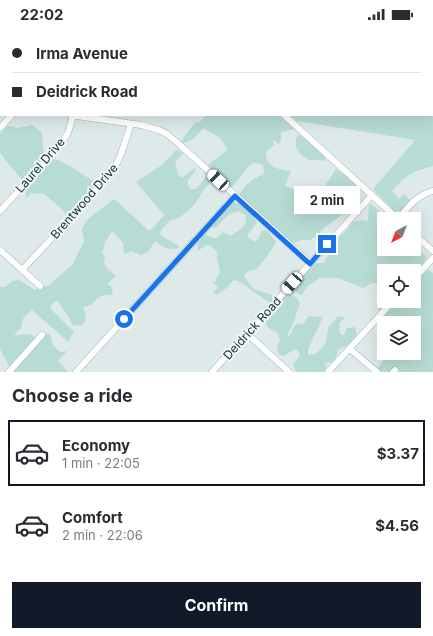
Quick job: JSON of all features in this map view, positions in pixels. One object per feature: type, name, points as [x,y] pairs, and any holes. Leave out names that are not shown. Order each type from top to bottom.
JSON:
[{"type":"street","points":[[0,128],[11,116]]},
{"type":"street","name":"Laurel Drive","points":[[0,211],[56,150],[68,133],[72,116]]},
{"type":"street","points":[[79,116],[153,128],[167,134],[310,264]]},
{"type":"street","points":[[285,116],[390,212]]},
{"type":"street","name":"Brentwood Drive","points":[[22,270],[112,173],[118,161],[131,124]]},
{"type":"street","points":[[405,212],[418,198],[433,191]]},
{"type":"street","name":"Deidrick Road","points":[[212,372],[372,195]]},
{"type":"street","points":[[76,372],[235,196]]},
{"type":"street","points":[[421,240],[433,251]]},
{"type":"street","points":[[0,250],[40,286]]},
{"type":"street","points":[[421,271],[433,258]]},
{"type":"street","points":[[328,372],[387,308]]},
{"type":"street","points":[[9,372],[42,335]]},
{"type":"street","points":[[245,335],[253,339],[289,372]]},
{"type":"street","points":[[350,349],[377,372]]},
{"type":"green space","points":[[205,116],[281,116],[295,129],[281,132],[281,140],[279,144],[273,140],[274,145],[266,152],[266,157],[274,167],[291,171],[285,186],[294,189],[300,202],[306,195],[319,193],[336,169],[347,176],[357,186],[358,193],[352,207],[310,240],[303,240],[288,244],[238,199],[246,185],[264,173],[263,166],[258,163],[253,163],[229,191],[205,168],[228,150],[220,138],[204,128],[188,142],[181,143],[194,124],[196,122],[200,122]]},
{"type":"green space","points":[[291,116],[433,116],[433,166],[410,174],[392,191],[399,199],[404,194],[411,201],[401,211],[395,212],[373,189],[415,140],[297,121]]},
{"type":"green space","points":[[32,125],[42,134],[44,157],[51,158],[65,164],[97,184],[67,217],[62,209],[44,194],[31,193],[27,198],[23,181],[0,152],[0,134],[7,126],[18,128]]},
{"type":"green space","points":[[298,135],[314,145],[325,158],[325,161],[309,160],[302,155],[296,147],[296,139]]},
{"type":"green space","points":[[176,150],[183,154],[175,162],[178,175],[182,178],[196,167],[194,173],[187,181],[190,189],[196,189],[208,175],[211,181],[190,209],[179,218],[171,220],[160,233],[161,236],[178,245],[179,248],[166,248],[155,241],[148,252],[141,255],[131,251],[125,254],[123,249],[124,244],[112,231],[105,242],[102,254],[105,256],[104,263],[106,267],[116,276],[107,284],[111,286],[113,295],[100,297],[91,305],[83,307],[86,316],[85,322],[82,325],[73,326],[58,301],[54,302],[50,308],[74,332],[68,342],[32,310],[24,317],[21,328],[14,335],[30,334],[34,337],[50,334],[56,348],[61,352],[67,351],[58,361],[68,372],[12,372],[0,349],[0,287],[5,287],[12,281],[19,280],[35,290],[48,286],[73,264],[84,241],[82,229],[88,219],[114,199],[149,231],[164,215],[136,182],[162,165]]},
{"type":"green space","points":[[232,203],[239,203],[257,222],[247,236],[255,242],[259,238],[261,232],[265,230],[268,231],[276,242],[263,262],[257,268],[247,272],[244,275],[254,289],[275,297],[270,303],[240,282],[234,280],[217,295],[213,293],[218,287],[213,283],[216,281],[220,272],[217,261],[218,253],[210,245],[206,245],[198,251],[198,244],[204,234],[217,238],[223,232],[231,236],[244,226],[246,216],[240,212],[237,212],[226,217],[216,228],[211,227]]},
{"type":"green space","points":[[370,204],[380,212],[377,212],[377,256],[421,256],[421,251],[427,257],[421,269],[421,264],[377,264],[377,283],[372,283],[363,288],[338,278],[320,278],[308,286],[301,295],[297,293],[294,287],[299,279],[316,263],[324,263],[337,239],[353,222],[362,220],[368,221]]},
{"type":"green space","points":[[421,269],[427,271],[429,270],[433,273],[433,372],[375,372],[383,360],[421,360],[421,316],[383,316],[377,308],[421,308]]},
{"type":"green space","points":[[284,294],[296,297],[300,304],[288,337],[292,333],[295,326],[298,324],[303,324],[309,316],[323,317],[309,347],[308,355],[316,354],[323,346],[326,342],[328,328],[337,317],[345,317],[339,324],[340,334],[344,335],[347,328],[355,327],[357,336],[349,344],[339,349],[333,361],[325,363],[326,368],[324,372],[296,372],[293,364],[299,357],[299,352],[296,349],[283,356],[278,354],[277,346],[280,340],[278,333],[266,325],[264,320]]},
{"type":"route","points":[[124,319],[235,196],[310,264],[327,244]]}]
